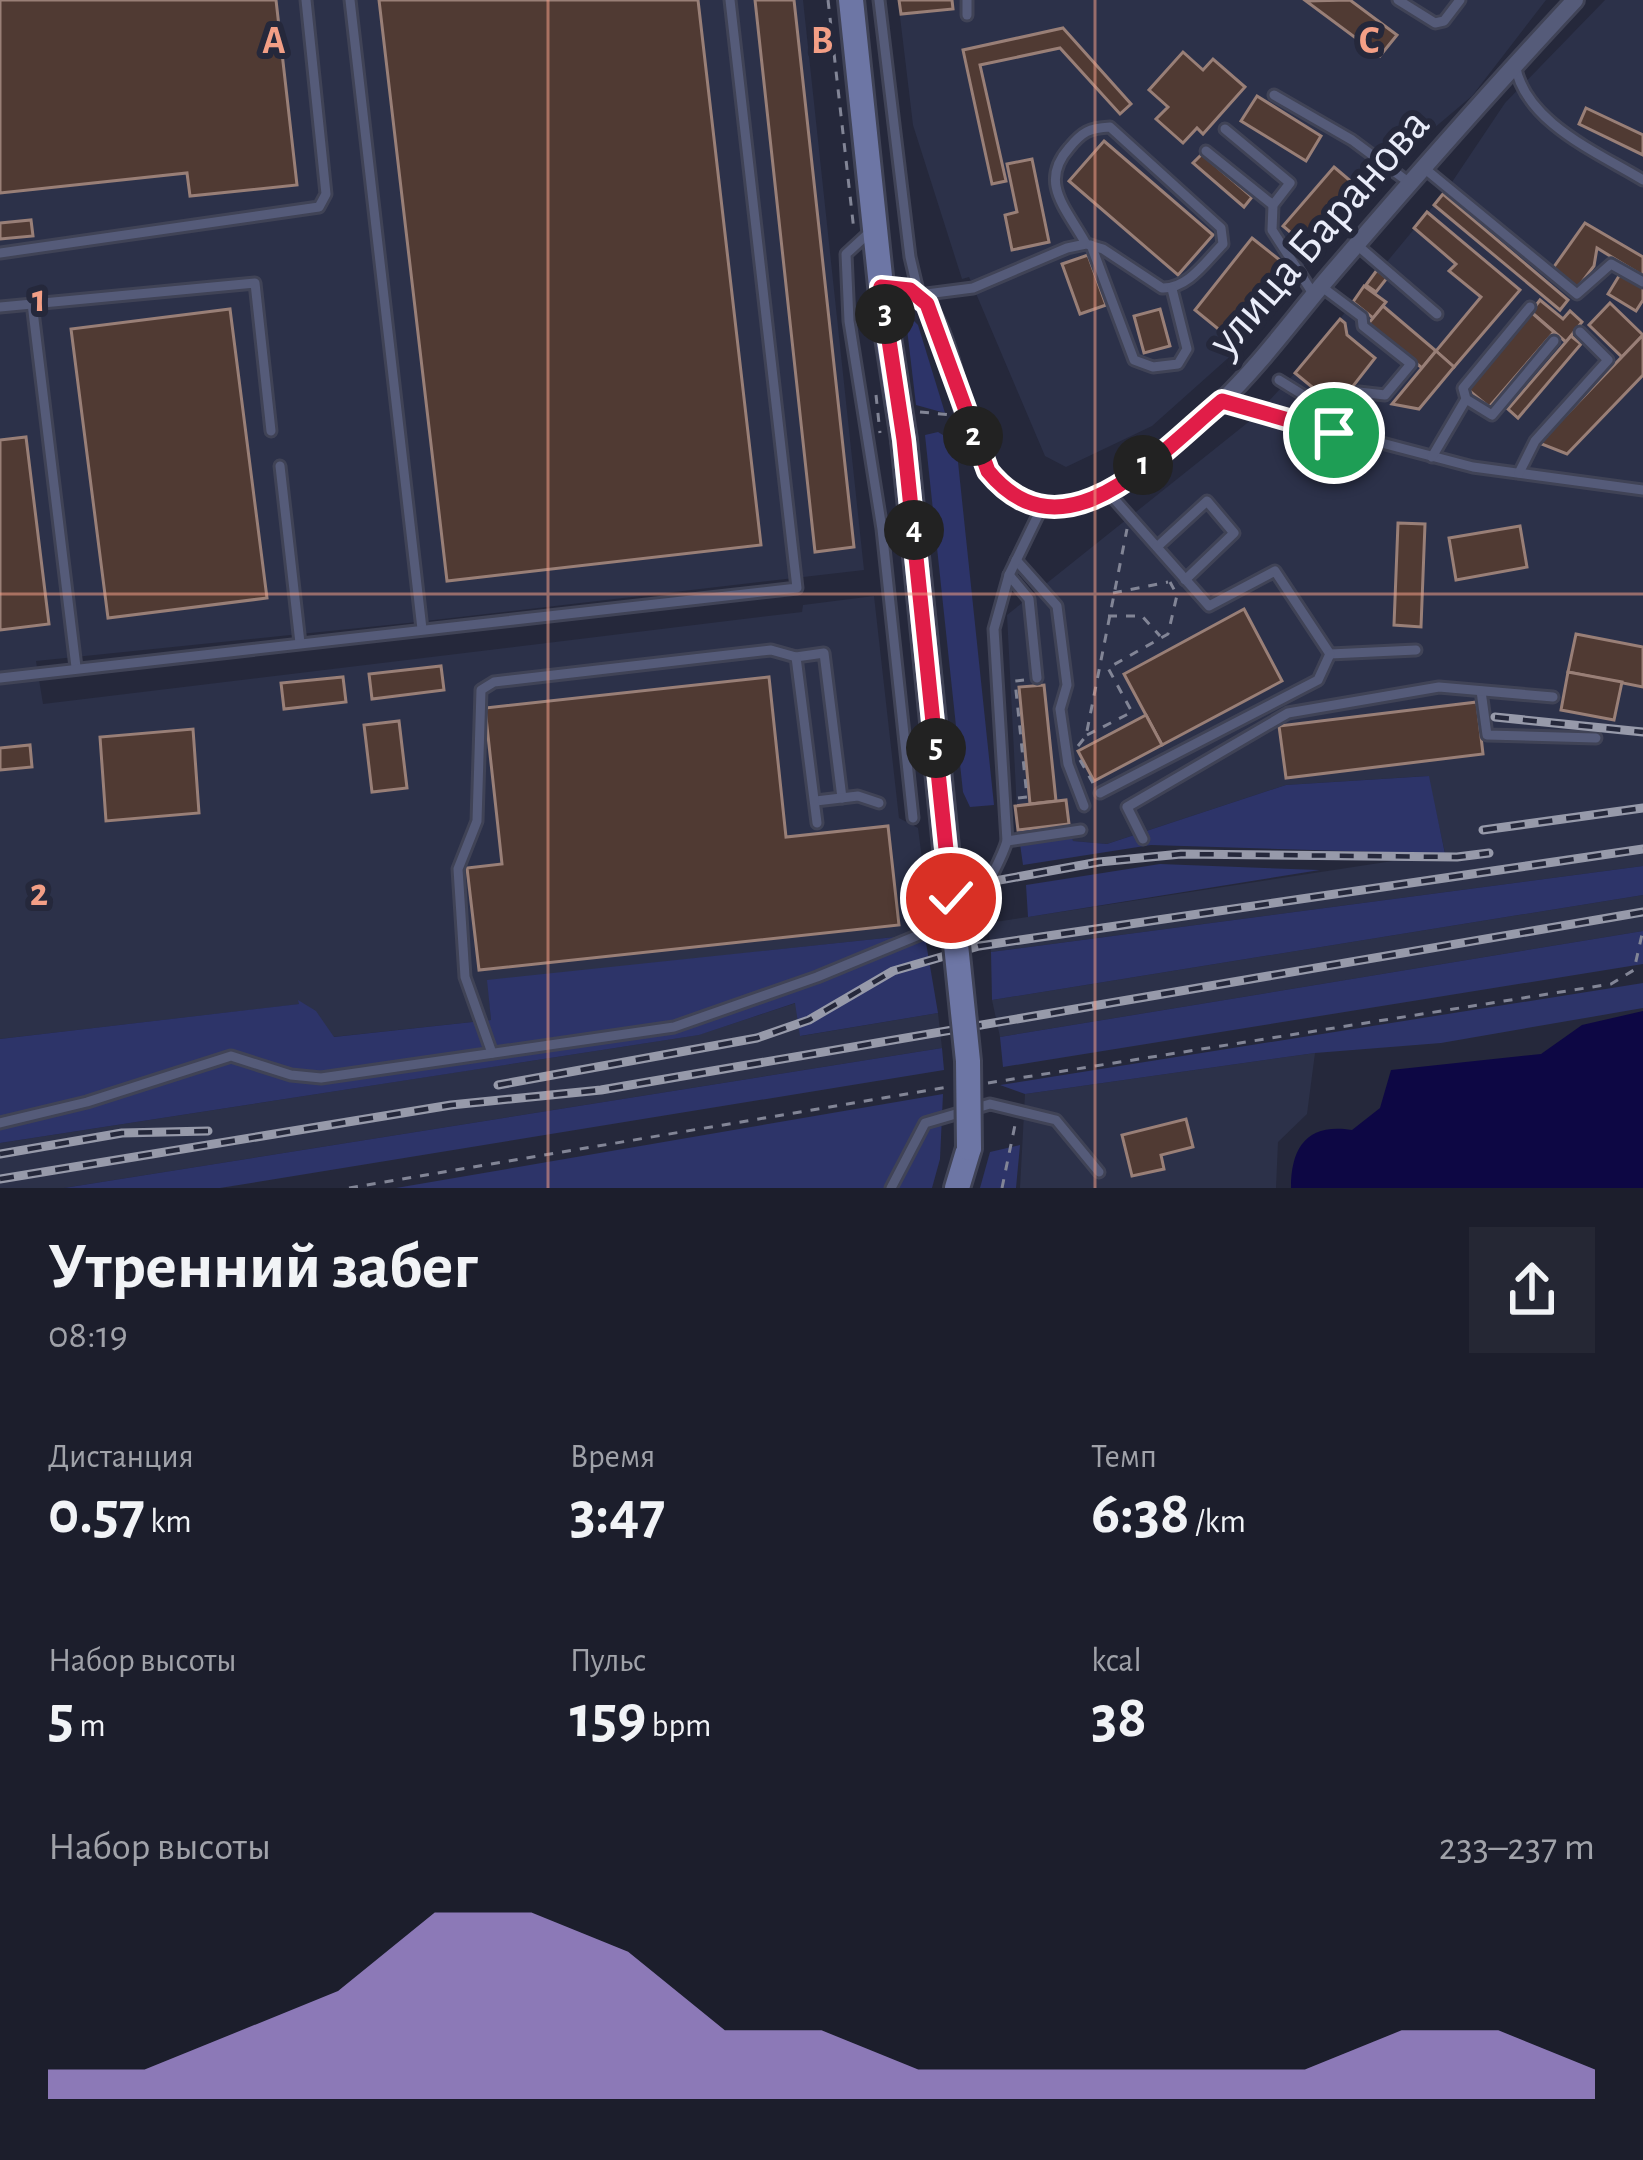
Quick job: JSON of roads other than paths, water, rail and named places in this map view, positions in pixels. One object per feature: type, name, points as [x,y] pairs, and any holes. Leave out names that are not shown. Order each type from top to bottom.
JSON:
[{"type":"main road","points":[[850,0],[968,1061],[957,1188]]},
{"type":"main road","points":[[940,1188],[961,1149]]},
{"type":"street","name":"улица Баранова","points":[[1042,507],[1077,506],[1108,492],[1222,401],[1575,0]]},
{"type":"street","points":[[882,296],[898,286],[920,295],[934,315],[988,471],[1002,488],[1042,507]]},
{"type":"lane","points":[[0,253],[319,207],[326,194],[306,0]]},
{"type":"lane","points":[[350,0],[422,629]]},
{"type":"lane","points":[[0,677],[796,588],[730,0]]},
{"type":"lane","points":[[879,0],[910,256],[920,295],[973,288],[1067,248],[1088,245],[1162,288],[1182,284],[1223,244],[1224,232],[1110,127],[1083,131],[1057,162],[1054,184],[1088,245],[1134,360],[1142,365],[1178,364],[1184,357],[1187,349],[1172,289]]},
{"type":"lane","points":[[967,0],[967,15]]},
{"type":"lane","points":[[1398,0],[1436,23],[1444,21],[1460,0]]},
{"type":"lane","points":[[1515,64],[1519,89],[1564,132],[1643,180]]},
{"type":"lane","points":[[1274,95],[1352,140],[1411,184]]},
{"type":"lane","points":[[1225,129],[1290,183],[1273,205],[1272,230],[1317,291],[1361,316],[1363,326],[1411,364],[1384,395],[1359,392]]},
{"type":"lane","points":[[1206,151],[1273,205]]},
{"type":"lane","points":[[1424,168],[1577,294],[1611,264],[1643,282]]},
{"type":"lane","points":[[875,228],[846,254],[849,321],[882,529],[913,818]]},
{"type":"lane","points":[[1357,245],[1437,314]]},
{"type":"lane","points":[[0,307],[255,283],[271,431]]},
{"type":"lane","points":[[32,303],[76,668]]},
{"type":"lane","points":[[1530,307],[1462,388],[1466,399],[1492,415],[1554,341]]},
{"type":"lane","points":[[1519,473],[1535,441],[1608,360],[1580,332]]},
{"type":"lane","points":[[1279,380],[1330,411],[1372,420],[1364,440]]},
{"type":"lane","points":[[1432,457],[1466,399]]},
{"type":"lane","points":[[1222,401],[1432,457],[1643,490]]},
{"type":"lane","points":[[280,466],[300,643]]},
{"type":"lane","points":[[1108,492],[1209,606],[1275,571],[1330,654]]},
{"type":"lane","points":[[1157,547],[1207,501],[1234,533],[1185,580]]},
{"type":"lane","points":[[980,903],[1007,841],[994,629],[1009,575],[1042,507]]},
{"type":"lane","points":[[1016,560],[1057,606],[1066,685],[1060,709],[1068,764],[1084,806]]},
{"type":"lane","points":[[1009,575],[1029,599],[1037,678]]},
{"type":"lane","points":[[492,1053],[465,977],[458,869],[477,821],[481,690],[494,682],[771,650],[796,657],[824,653],[842,798]]},
{"type":"lane","points":[[1330,654],[1416,650]]},
{"type":"lane","points":[[1100,793],[1318,680],[1330,654]]},
{"type":"lane","points":[[796,657],[817,823]]},
{"type":"lane","points":[[1143,839],[1127,807],[1288,713],[1438,687],[1553,697]]},
{"type":"lane","points":[[1481,691],[1487,735],[1596,737]]},
{"type":"lane","points":[[816,801],[858,796],[879,803]]},
{"type":"lane","points":[[1007,841],[1082,830]]},
{"type":"lane","points":[[0,1123],[87,1102],[218,1058],[245,1057],[304,1078],[674,1027],[926,932]]},
{"type":"lane","points":[[891,1188],[920,1131],[934,1117],[990,1104],[1056,1120],[1099,1172]]},
{"type":"tunnel","points":[[926,932],[981,903]]},
{"type":"railway","points":[[1495,717],[1643,732]]},
{"type":"railway","points":[[1483,830],[1643,808]]},
{"type":"railway","points":[[498,1085],[757,1038],[809,1020],[893,971],[979,946],[1643,849]]},
{"type":"railway","points":[[923,894],[1099,862],[1181,854],[1457,857],[1489,853]]},
{"type":"railway","points":[[0,1179],[451,1105],[601,1090],[1643,912]]},
{"type":"railway","points":[[0,1154],[122,1133],[208,1131]]}]
